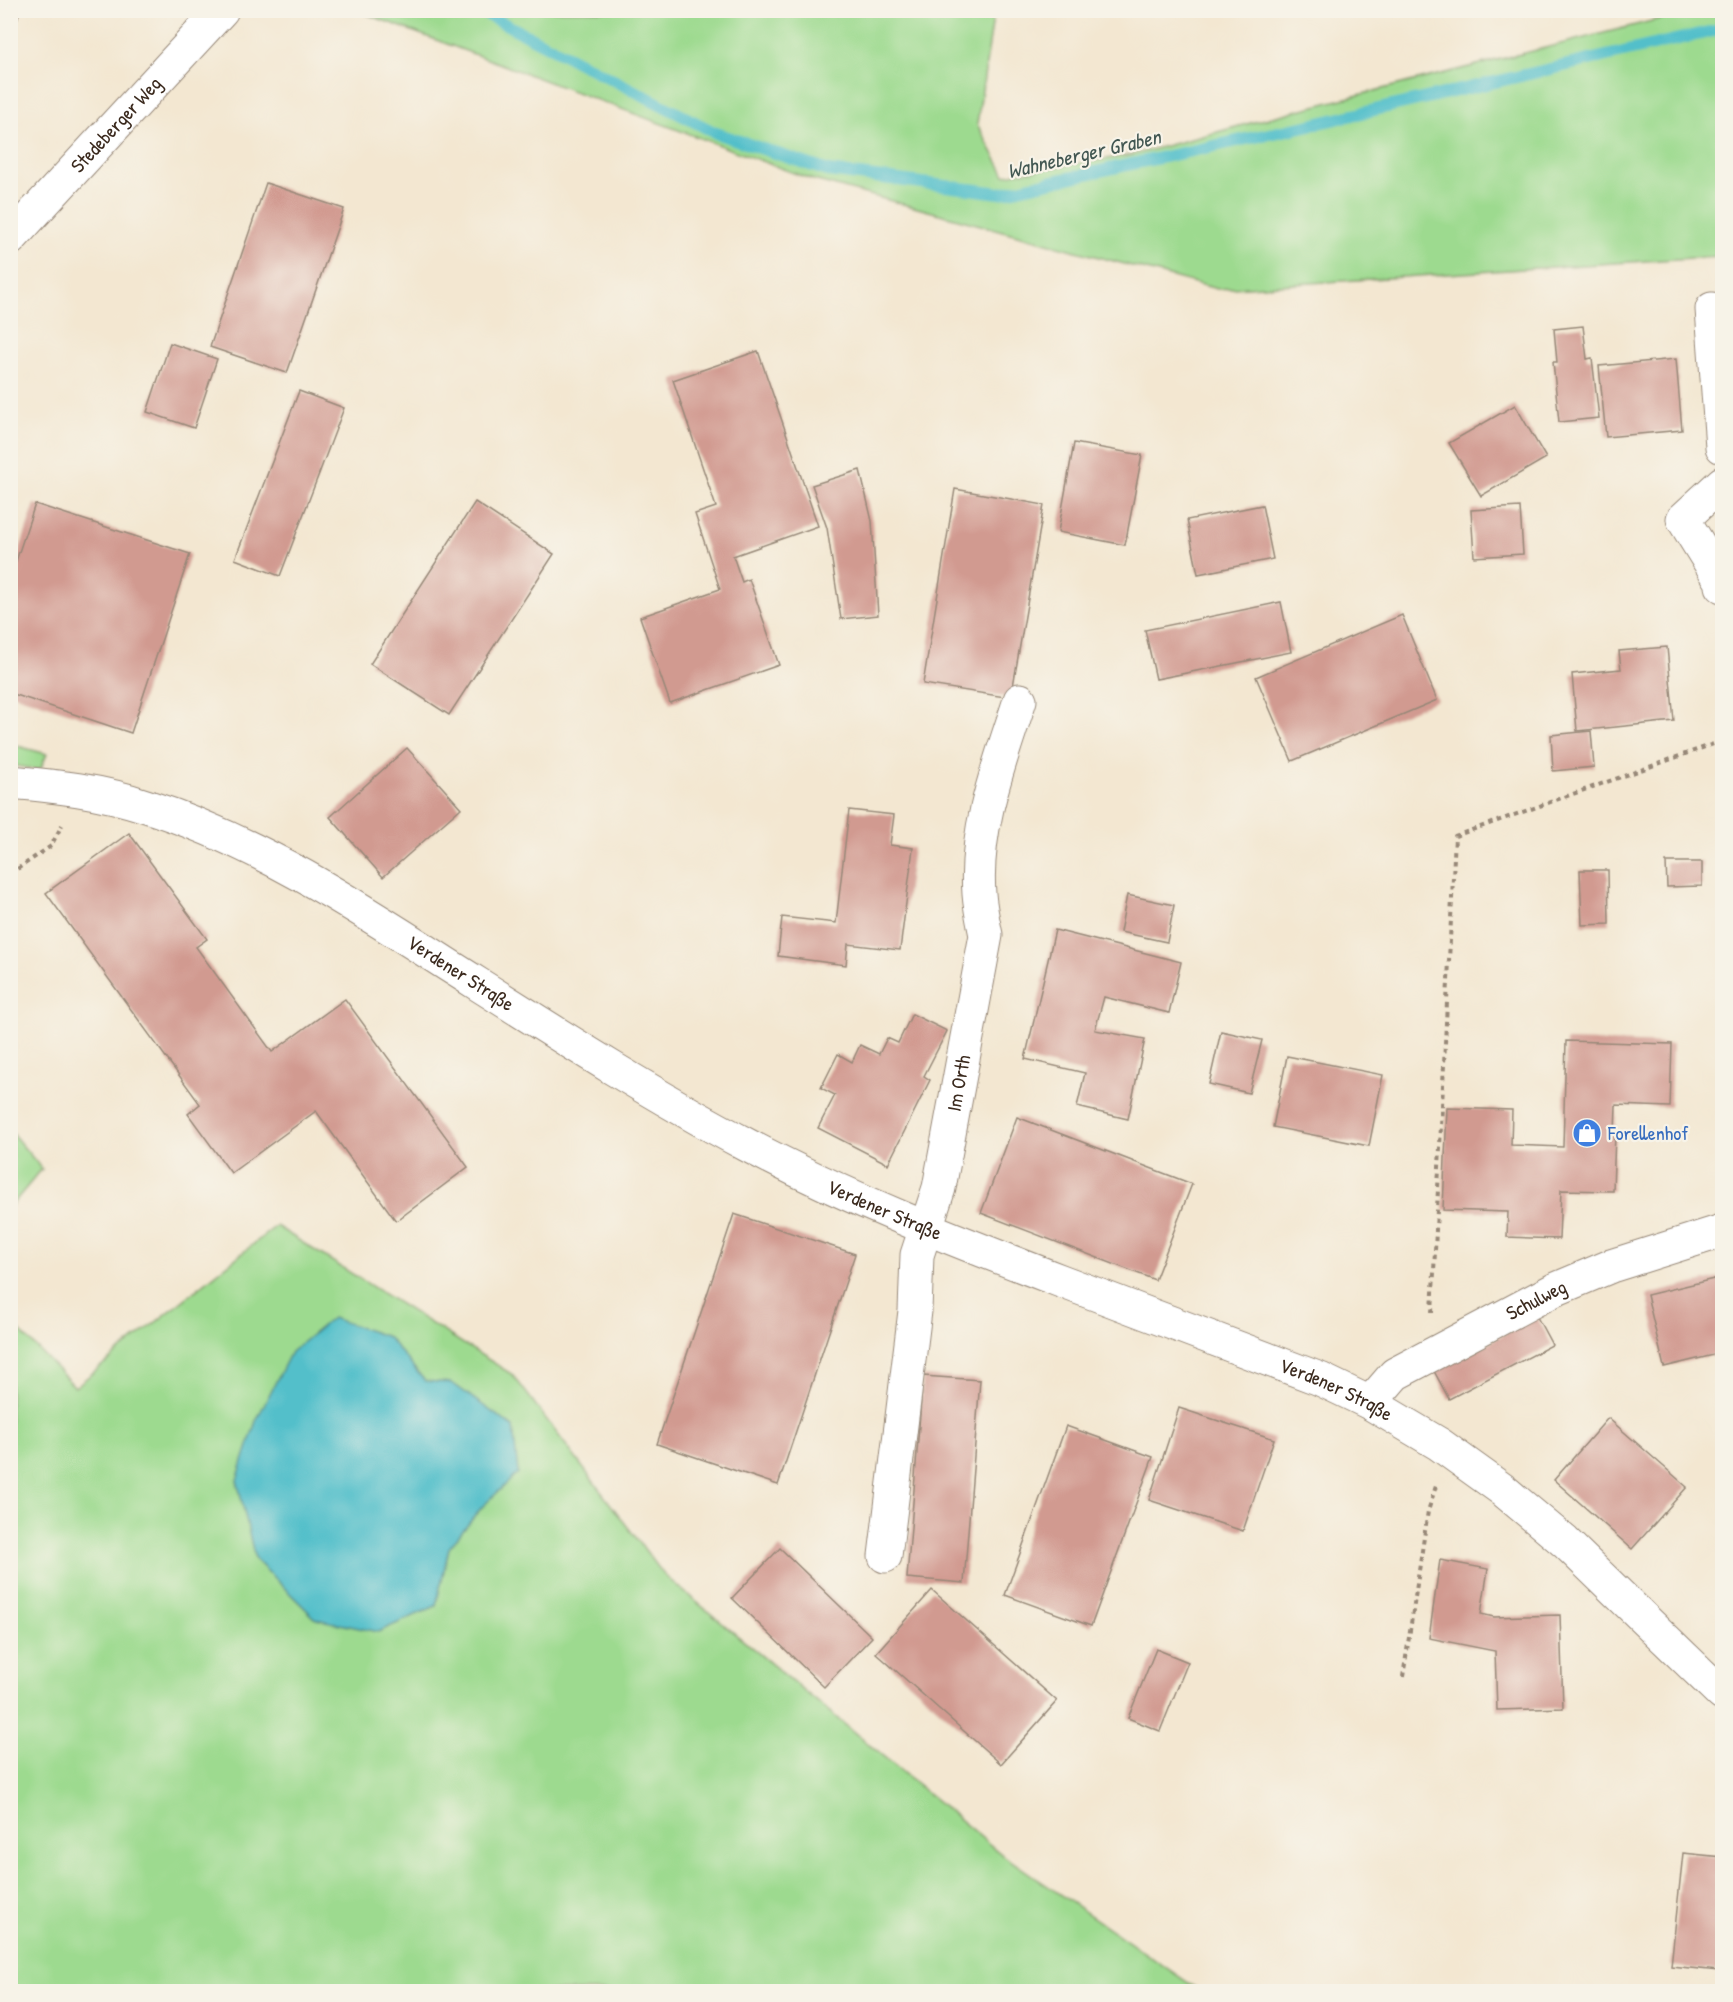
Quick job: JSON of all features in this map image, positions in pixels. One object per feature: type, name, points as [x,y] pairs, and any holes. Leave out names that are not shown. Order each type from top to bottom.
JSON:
[{"type":"street","name":"Stedeberger Weg","points":[[10,238],[222,10]]},
{"type":"street","points":[[1712,309],[1722,447]]},
{"type":"street","points":[[1722,483],[1683,519],[1722,582],[1722,586]]},
{"type":"street","name":"Im Orth","points":[[885,1556],[915,1311],[917,1255],[939,1188],[986,935],[979,894],[979,865],[984,827],[996,774],[1020,700]]},
{"type":"street","name":"Verdener Straße","points":[[10,782],[71,787],[143,804],[195,822],[263,853],[371,915],[583,1050],[746,1145],[849,1197],[924,1229],[1320,1379],[1370,1403],[1439,1444],[1503,1490],[1565,1542],[1722,1694]]},
{"type":"street","name":"Schulweg","points":[[1370,1403],[1395,1374],[1554,1290],[1611,1266],[1722,1232]]},
{"type":"path","points":[[1430,1356],[1455,836],[1722,741]]},
{"type":"path","points":[[10,874],[51,846],[60,832],[63,820]]},
{"type":"path","points":[[1403,1677],[1428,1511],[1438,1478]]},
{"type":"green space","points":[[358,11],[994,11],[977,124],[1005,175],[1132,155],[1295,111],[1683,13],[1722,11],[1722,256],[1217,289],[810,179]]},
{"type":"green space","points":[[10,744],[47,754],[40,770],[11,765]]},
{"type":"green space","points":[[11,1132],[42,1169],[11,1206]]},
{"type":"green space","points":[[276,1226],[513,1375],[664,1575],[1000,1853],[1200,1991],[11,1991],[10,1321],[75,1387]]},
{"type":"water","points":[[332,1318],[388,1337],[425,1381],[452,1383],[513,1427],[518,1473],[482,1507],[449,1548],[436,1606],[378,1632],[316,1619],[255,1559],[237,1480],[256,1421],[291,1352]]},
{"type":"building","points":[[10,10],[20,10],[11,41],[10,41]]},
{"type":"building","points":[[266,183],[344,209],[287,373],[210,347]]},
{"type":"building","points":[[1583,326],[1587,359],[1592,358],[1599,418],[1559,422],[1553,362],[1557,362],[1554,329]]},
{"type":"building","points":[[170,343],[217,359],[194,428],[147,412]]},
{"type":"building","points":[[758,351],[818,526],[733,556],[742,582],[749,579],[779,665],[670,703],[640,617],[720,589],[695,514],[716,507],[673,380]]},
{"type":"building","points":[[1676,359],[1682,430],[1606,437],[1599,366]]},
{"type":"building","points":[[299,391],[344,408],[280,576],[235,559]]},
{"type":"building","points":[[1515,405],[1546,458],[1481,496],[1449,443]]},
{"type":"building","points":[[1074,443],[1142,455],[1125,545],[1058,532]]},
{"type":"building","points":[[860,470],[872,521],[878,615],[841,619],[827,528],[812,485]]},
{"type":"building","points":[[955,489],[1044,505],[1011,698],[923,684]]},
{"type":"building","points":[[475,502],[554,554],[449,715],[370,664]]},
{"type":"building","points":[[35,504],[190,554],[131,733],[10,693],[10,579]]},
{"type":"building","points":[[1262,505],[1273,559],[1198,574],[1187,520]]},
{"type":"building","points":[[1520,507],[1523,554],[1474,557],[1471,510]]},
{"type":"building","points":[[1281,602],[1291,652],[1156,679],[1145,630]]},
{"type":"building","points":[[1402,615],[1437,700],[1292,761],[1256,677]]},
{"type":"building","points":[[1667,647],[1674,721],[1577,731],[1572,674],[1621,669],[1619,651]]},
{"type":"building","points":[[1591,731],[1594,767],[1553,771],[1551,735]]},
{"type":"building","points":[[407,748],[461,808],[383,877],[330,817]]},
{"type":"building","points":[[849,810],[894,815],[890,845],[913,848],[900,950],[848,944],[846,965],[778,956],[782,917],[836,923]]},
{"type":"building","points":[[129,833],[207,939],[196,947],[272,1052],[345,999],[468,1167],[396,1221],[316,1111],[231,1173],[188,1114],[200,1104],[46,893]]},
{"type":"building","points":[[1666,862],[1702,862],[1702,886],[1667,887]]},
{"type":"building","points":[[1580,870],[1608,870],[1609,924],[1582,925]]},
{"type":"building","points":[[1127,895],[1174,905],[1167,942],[1120,932]]},
{"type":"building","points":[[1055,930],[1181,962],[1169,1013],[1104,997],[1095,1030],[1145,1039],[1128,1119],[1077,1107],[1085,1073],[1025,1059]]},
{"type":"building","points":[[912,1014],[947,1031],[924,1076],[930,1080],[888,1164],[818,1128],[835,1095],[821,1088],[838,1054],[852,1062],[860,1045],[879,1054],[887,1038],[898,1043]]},
{"type":"building","points":[[1221,1031],[1262,1040],[1249,1093],[1209,1084]]},
{"type":"building","points":[[1566,1041],[1672,1044],[1670,1107],[1616,1105],[1613,1191],[1561,1190],[1559,1239],[1507,1237],[1508,1212],[1443,1210],[1447,1108],[1512,1110],[1511,1145],[1563,1147]]},
{"type":"building","points":[[1287,1056],[1383,1075],[1369,1146],[1273,1127]]},
{"type":"building","points":[[1017,1117],[1192,1184],[1155,1280],[981,1213]]},
{"type":"building","points":[[734,1214],[855,1254],[778,1485],[657,1444]]},
{"type":"building","points":[[1722,1277],[1722,1353],[1664,1367],[1647,1295]]},
{"type":"building","points":[[1537,1317],[1552,1345],[1449,1399],[1434,1371]]},
{"type":"building","points":[[923,1376],[980,1380],[964,1583],[907,1578]]},
{"type":"building","points":[[1179,1408],[1274,1439],[1243,1531],[1149,1500]]},
{"type":"building","points":[[1608,1418],[1687,1487],[1632,1549],[1554,1480]]},
{"type":"building","points":[[1066,1426],[1153,1457],[1091,1626],[1005,1595]]},
{"type":"building","points":[[780,1548],[872,1637],[824,1687],[732,1598]]},
{"type":"building","points":[[1440,1560],[1488,1569],[1481,1614],[1494,1617],[1560,1615],[1563,1708],[1497,1710],[1495,1651],[1429,1638]]},
{"type":"building","points":[[932,1590],[1057,1701],[1001,1764],[876,1653]]},
{"type":"building","points":[[1156,1649],[1188,1662],[1160,1731],[1128,1718]]},
{"type":"building","points":[[1683,1853],[1722,1857],[1722,1941],[1720,1941],[1718,1971],[1671,1966]]},
{"type":"waterway","name":"Wahneberger Graben","points":[[478,10],[716,133],[828,171],[1000,193],[1306,126],[1722,29]]},
{"type":"place","name":"Forellenhof","points":[[1587,1133]]}]
